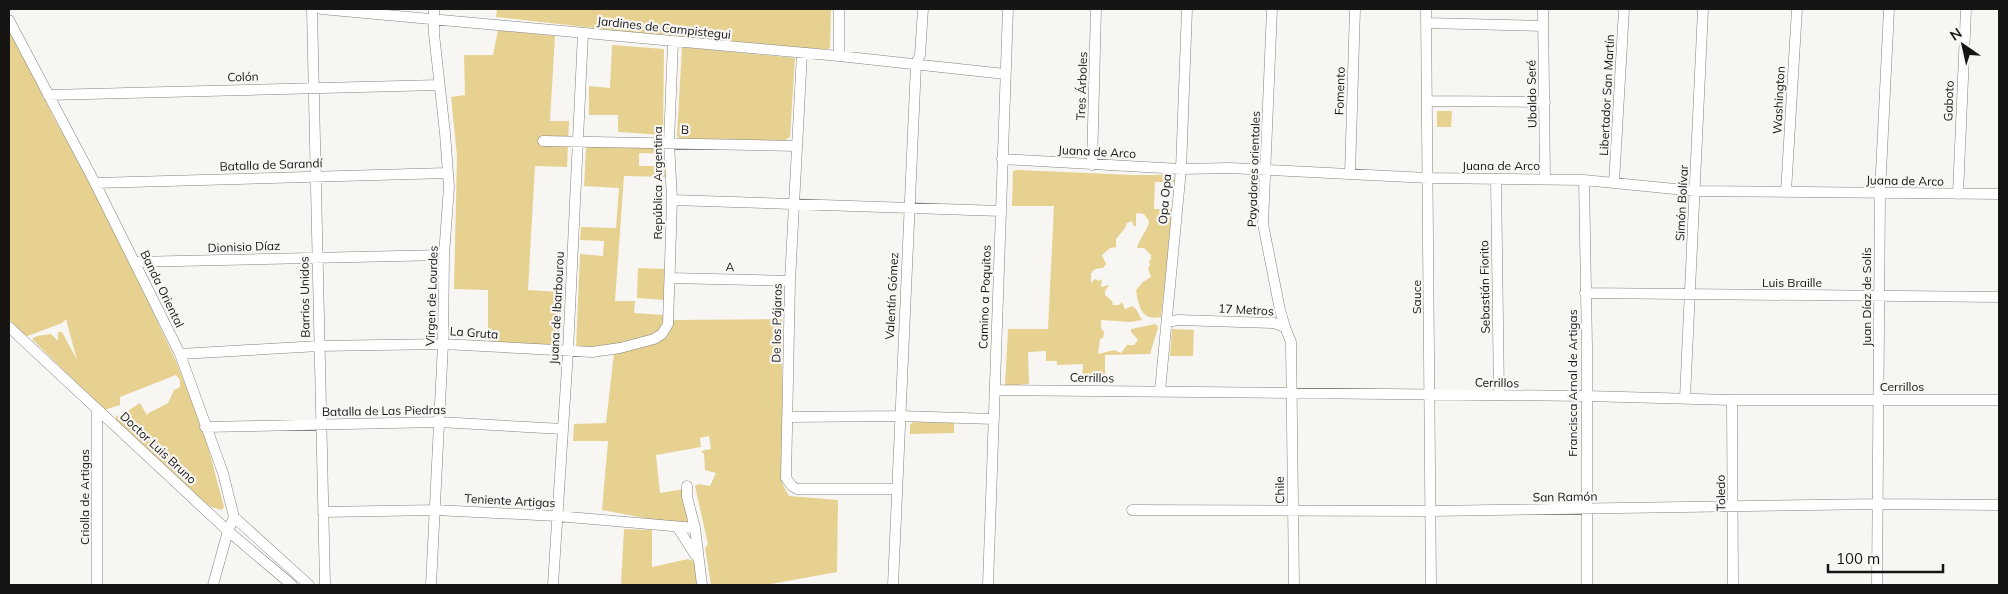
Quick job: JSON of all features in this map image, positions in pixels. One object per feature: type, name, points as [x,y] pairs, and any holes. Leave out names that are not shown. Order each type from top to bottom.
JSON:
[{"type":"street","name":"Barrios Unidos","points":[[312,9],[314,176],[325,585]]},
{"type":"street","name":"Jardines de Campistegui","points":[[321,9],[434,14],[583,33],[839,56],[1005,74]]},
{"type":"street","points":[[839,56],[840,9]]},
{"type":"street","name":"Valentín Gómez","points":[[893,585],[908,209],[916,64],[920,55],[923,9]]},
{"type":"street","name":"Camino a Poquitos","points":[[988,585],[1008,9]]},
{"type":"street","name":"Tres Árboles","points":[[1092,165],[1096,9]]},
{"type":"street","name":"Opa Opa","points":[[1160,391],[1181,169],[1187,9]]},
{"type":"street","name":"Payadores orientales","points":[[1272,9],[1264,224],[1265,240],[1280,310],[1286,327]]},
{"type":"street","name":"Fomento","points":[[1350,174],[1355,9]]},
{"type":"street","name":"Sauce","points":[[1426,9],[1431,585]]},
{"type":"street","name":"Ubaldo Seré","points":[[1543,9],[1545,179]]},
{"type":"street","name":"Libertador San Martín","points":[[1614,183],[1624,9]]},
{"type":"street","name":"Simón Bolívar","points":[[1685,398],[1703,9]]},
{"type":"street","name":"Washington","points":[[1786,192],[1797,9]]},
{"type":"street","name":"Juan Díaz de Solís","points":[[1877,585],[1880,193],[1889,9]]},
{"type":"street","name":"Gaboto","points":[[1958,194],[1966,9]]},
{"type":"street","name":"Virgen de Lourdes","points":[[431,585],[443,344],[444,255],[449,187],[434,14]]},
{"type":"street","name":"Banda Oriental","points":[[9,20],[95,183],[180,354],[223,473],[234,517]]},
{"type":"street","points":[[1426,23],[1544,26]]},
{"type":"street","name":"Juana de Ibarbourou","points":[[553,585],[568,351],[583,33]]},
{"type":"street","name":"República Argentina","points":[[668,324],[672,200],[669,142],[673,42]]},
{"type":"street","name":"De los Pájaros","points":[[802,53],[790,281],[786,478],[797,489],[897,489]]},
{"type":"street","name":"Colón","points":[[48,95],[439,85]]},
{"type":"street","points":[[1426,101],[1544,102]]},
{"type":"street","name":"B","points":[[543,141],[577,140],[796,146]]},
{"type":"street","name":"Juana de Arco","points":[[1002,159],[1181,169],[1267,170],[1428,178],[1584,180],[1696,191],[1999,194]]},
{"type":"street","name":"Batalla de Sarandí","points":[[95,183],[447,172]]},
{"type":"street","name":"Sebastián Fiorito","points":[[1496,179],[1499,395]]},
{"type":"street","name":"Francisca Arnal de Artigas","points":[[1584,180],[1587,346],[1587,585]]},
{"type":"street","points":[[672,200],[1001,212]]},
{"type":"street","name":"Dionisio Díaz","points":[[134,262],[444,255]]},
{"type":"street","name":"A","points":[[670,278],[790,281]]},
{"type":"street","name":"Luis Braille","points":[[1585,294],[1999,296]]},
{"type":"street","name":"17 Metros","points":[[1167,322],[1178,320],[1274,323],[1286,327],[1290,342],[1292,394]]},
{"type":"street","name":"La Gruta","points":[[180,354],[319,346],[443,344],[592,352],[620,348],[646,341],[662,334],[668,324]]},
{"type":"street","name":"Doctor Luis Bruno","points":[[9,327],[228,530],[292,585]]},
{"type":"street","name":"Cerrillos","points":[[995,390],[1586,396],[1732,400],[1999,400]]},
{"type":"street","name":"Chile","points":[[1292,394],[1294,585]]},
{"type":"street","name":"Toledo","points":[[1732,400],[1734,585]]},
{"type":"street","name":"Criolla de Artigas","points":[[97,585],[98,409]]},
{"type":"street","points":[[788,417],[899,416],[994,419]]},
{"type":"street","name":"Batalla de Las Piedras","points":[[205,427],[439,422],[563,429]]},
{"type":"street","points":[[687,486],[687,497],[695,528],[697,558],[702,585]]},
{"type":"street","name":"San Ramón","points":[[1132,510],[1431,511],[1999,504]]},
{"type":"street","name":"Teniente Artigas","points":[[323,512],[435,510],[557,516],[695,528]]},
{"type":"street","points":[[213,585],[228,530],[234,517],[310,585]]},
{"type":"street","points":[[678,528],[697,558]]},
{"type":"shaded area","points":[[497,9],[831,9],[830,47],[828,49],[761,47],[496,17]]},
{"type":"shaded area","points":[[9,28],[56,122],[95,188],[176,361],[206,439],[224,507],[222,510],[211,507],[180,483],[116,421],[116,416],[126,415],[129,410],[140,403],[148,417],[147,414],[168,403],[174,390],[180,387],[180,380],[176,375],[120,397],[120,405],[104,410],[32,339],[37,336],[51,334],[58,341],[58,332],[62,332],[77,360],[66,319],[62,323],[25,337],[9,319]]},
{"type":"shaded area","points":[[498,30],[555,36],[550,121],[569,121],[567,167],[535,166],[528,290],[560,292],[559,344],[539,345],[488,342],[488,290],[454,289],[457,156],[451,97],[465,95],[464,55],[493,55]]},
{"type":"shaded area","points":[[612,45],[664,49],[663,135],[618,132],[618,115],[589,115],[589,86],[610,88]]},
{"type":"shaded area","points":[[682,47],[795,58],[790,137],[784,141],[680,139],[677,136]]},
{"type":"shaded area","points":[[1437,111],[1452,111],[1451,127],[1437,127]]},
{"type":"shaded area","points":[[589,146],[665,146],[670,154],[639,153],[639,166],[670,166],[669,177],[624,176],[615,301],[635,301],[634,313],[664,315],[664,324],[646,338],[635,342],[623,345],[576,348],[580,254],[603,256],[604,241],[580,240],[581,227],[616,228],[619,188],[584,186],[586,149]]},
{"type":"shaded area","points":[[1013,171],[1168,175],[1176,182],[1155,182],[1154,209],[1173,209],[1161,317],[1154,318],[1145,315],[1138,302],[1136,290],[1151,277],[1148,268],[1151,255],[1144,248],[1137,248],[1149,221],[1144,214],[1136,214],[1136,227],[1132,221],[1127,223],[1116,239],[1116,247],[1110,248],[1102,255],[1106,264],[1103,268],[1095,269],[1091,273],[1091,283],[1095,279],[1099,281],[1102,279],[1101,287],[1109,285],[1105,295],[1112,301],[1113,305],[1119,305],[1122,302],[1125,309],[1132,306],[1136,309],[1142,320],[1130,322],[1101,320],[1101,328],[1104,332],[1103,338],[1100,339],[1098,354],[1114,350],[1121,353],[1127,345],[1134,345],[1138,340],[1131,332],[1131,329],[1156,324],[1158,328],[1150,354],[1105,355],[1105,382],[1082,384],[1083,364],[1057,365],[1057,361],[1046,361],[1046,351],[1028,352],[1029,384],[1005,386],[1008,329],[1048,329],[1054,206],[1012,206]]},
{"type":"shaded area","points":[[638,268],[666,269],[665,300],[637,298]]},
{"type":"shaded area","points":[[782,319],[781,473],[783,485],[789,496],[838,500],[837,572],[765,585],[711,585],[705,548],[708,544],[695,486],[698,484],[710,486],[716,473],[705,470],[704,454],[701,451],[711,449],[709,436],[700,438],[701,447],[656,455],[660,493],[684,489],[691,525],[602,510],[608,441],[573,441],[574,424],[606,423],[614,353],[661,340],[672,320]]},
{"type":"shaded area","points":[[1172,329],[1194,330],[1193,356],[1170,356]]},
{"type":"shaded area","points":[[913,422],[954,423],[954,433],[910,434],[910,425]]},
{"type":"shaded area","points":[[624,529],[652,530],[652,567],[688,559],[695,562],[698,585],[621,585]]}]
